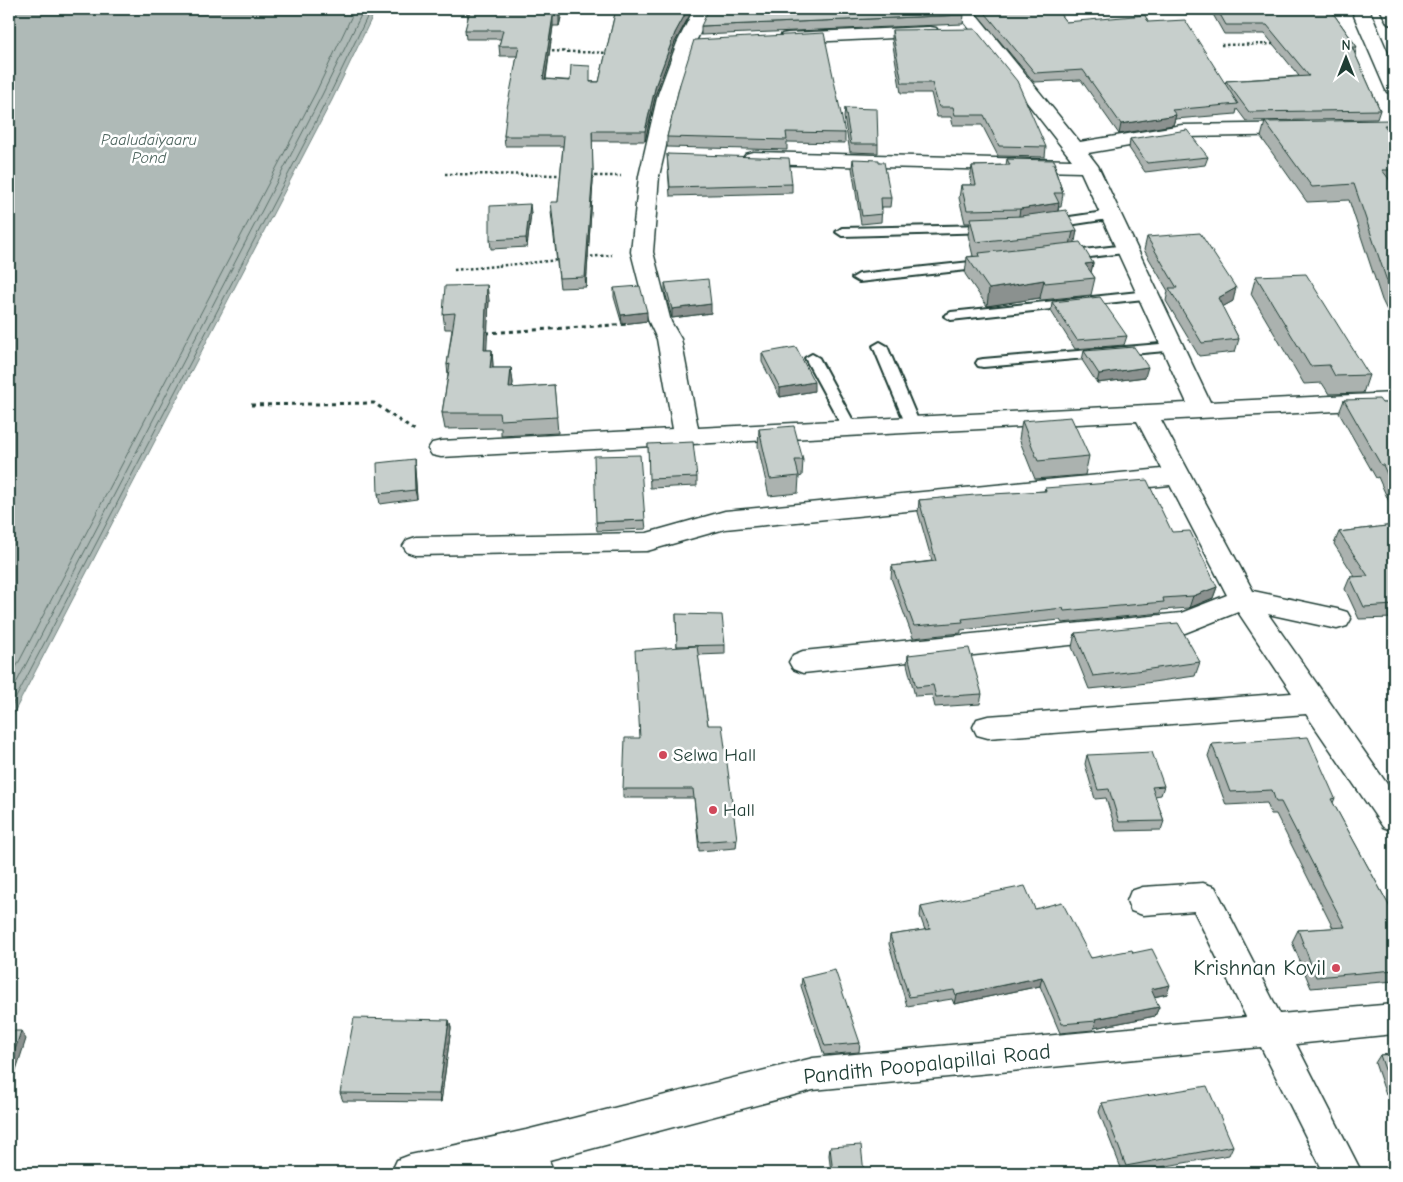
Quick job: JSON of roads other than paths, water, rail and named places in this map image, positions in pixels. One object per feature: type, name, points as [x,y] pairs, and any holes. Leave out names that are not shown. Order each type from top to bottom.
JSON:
[{"type":"main road","points":[[687,437],[669,339],[660,322],[642,252],[649,176],[664,156],[668,94],[696,43],[703,9]]},
{"type":"main road","points":[[963,9],[972,32],[1088,166],[1202,410]]},
{"type":"main road","points":[[1360,9],[1394,88]]},
{"type":"main road","points":[[1389,9],[1394,20]]},
{"type":"main road","points":[[773,39],[944,32]]},
{"type":"main road","points":[[1074,149],[1182,131],[1317,128]]},
{"type":"main road","points":[[732,157],[1088,166]]},
{"type":"main road","points":[[440,450],[1394,400]]},
{"type":"main road","points":[[1145,413],[1243,599],[1394,818]]},
{"type":"main road","points":[[416,546],[647,542],[725,520],[1178,476]]},
{"type":"main road","points":[[803,662],[1186,623],[1243,599],[1337,619]]},
{"type":"main road","points":[[988,727],[1315,702]]},
{"type":"main road","points":[[1143,901],[1203,897],[1343,1173]]},
{"type":"main road","name":"Pandith Poopalapillai Road","points":[[410,1173],[531,1161],[813,1074],[1394,1019]]},
{"type":"lane","points":[[1036,226],[1111,215]]},
{"type":"lane","points":[[842,232],[998,229]]},
{"type":"lane","points":[[1047,258],[1127,249]]},
{"type":"lane","points":[[859,278],[998,263]]},
{"type":"lane","points":[[951,316],[1148,295]]},
{"type":"lane","points":[[880,346],[913,425]]},
{"type":"lane","points":[[982,363],[1172,347]]},
{"type":"lane","points":[[812,358],[850,428]]},
{"type":"water","name":"Paaludaiyaaru Pond","points":[[9,9],[376,9],[332,100],[9,722]]},
{"type":"place","name":"Selwa Hall","points":[[663,755]]},
{"type":"place","name":"Hall","points":[[713,810]]},
{"type":"place","name":"Krishnan Kovil","points":[[1336,968]]}]
